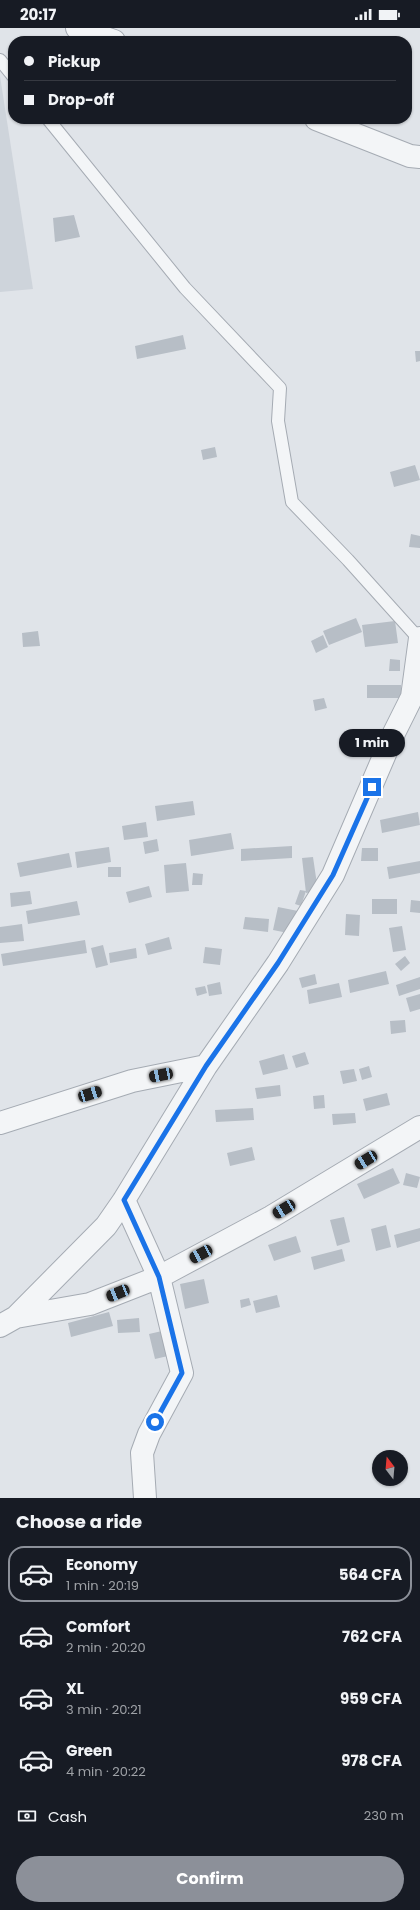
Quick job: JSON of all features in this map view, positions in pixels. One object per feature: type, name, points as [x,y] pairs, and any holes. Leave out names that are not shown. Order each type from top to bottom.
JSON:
[{"type":"street","points":[[77,28],[100,36]]},
{"type":"street","points":[[329,124],[410,156],[420,157]]},
{"type":"street","points":[[8,1322],[106,1226],[124,1200],[206,1066],[278,963],[333,875],[394,733],[412,697],[420,639]]},
{"type":"street","points":[[0,1123],[132,1081],[206,1066]]},
{"type":"street","points":[[8,1322],[90,1304],[159,1277],[271,1217],[420,1127]]},
{"type":"street","points":[[124,1200],[159,1277],[182,1373],[149,1434],[142,1453],[145,1498]]},
{"type":"lane","points":[[0,60],[8,70]]},
{"type":"lane","points":[[52,124],[185,288],[280,388],[278,421],[292,502],[348,560],[420,639]]},
{"type":"shaded area","points":[[0,76],[33,289],[0,292]]},
{"type":"building","points":[[74,215],[80,237],[55,242],[53,218]]},
{"type":"building","points":[[183,335],[186,349],[137,359],[135,346]]},
{"type":"building","points":[[415,351],[420,351],[420,361],[416,362]]},
{"type":"building","points":[[215,447],[217,457],[203,460],[201,450]]},
{"type":"building","points":[[415,465],[420,480],[394,487],[390,472]]},
{"type":"building","points":[[411,534],[420,536],[420,548],[409,547]]},
{"type":"building","points":[[356,618],[362,632],[329,645],[323,631]]},
{"type":"building","points":[[395,621],[398,643],[365,647],[362,625]]},
{"type":"building","points":[[38,631],[40,646],[23,647],[22,633]]},
{"type":"building","points":[[323,635],[328,647],[316,653],[311,641]]},
{"type":"building","points":[[390,659],[400,660],[400,671],[389,671]]},
{"type":"building","points":[[367,685],[401,685],[401,698],[367,698]]},
{"type":"building","points":[[324,698],[327,708],[315,711],[313,700]]},
{"type":"building","points":[[193,801],[195,815],[157,821],[155,806]]},
{"type":"building","points":[[418,812],[420,825],[382,833],[380,820]]},
{"type":"building","points":[[146,822],[148,837],[124,840],[122,826]]},
{"type":"building","points":[[231,833],[234,849],[191,856],[189,840]]},
{"type":"building","points":[[157,839],[159,851],[145,854],[143,842]]},
{"type":"building","points":[[292,846],[292,858],[241,861],[241,849]]},
{"type":"building","points":[[109,847],[111,862],[77,868],[75,852]]},
{"type":"building","points":[[362,848],[378,848],[378,861],[361,861]]},
{"type":"building","points":[[69,853],[72,867],[20,877],[17,863]]},
{"type":"building","points":[[313,857],[318,891],[306,893],[302,858]]},
{"type":"building","points":[[420,861],[420,873],[389,879],[387,867]]},
{"type":"building","points":[[186,863],[189,891],[166,893],[164,865]]},
{"type":"building","points":[[108,867],[121,867],[121,877],[108,877]]},
{"type":"building","points":[[193,873],[203,874],[202,885],[192,885]]},
{"type":"building","points":[[149,886],[152,897],[129,903],[126,892]]},
{"type":"building","points":[[300,890],[306,891],[301,906],[295,904]]},
{"type":"building","points":[[30,891],[32,904],[11,907],[10,893]]},
{"type":"building","points":[[372,899],[397,899],[397,914],[372,914]]},
{"type":"building","points":[[411,900],[420,901],[420,913],[410,912]]},
{"type":"building","points":[[77,901],[80,915],[28,924],[26,911]]},
{"type":"building","points":[[278,907],[298,911],[293,934],[273,930]]},
{"type":"building","points":[[346,914],[360,915],[359,936],[345,935]]},
{"type":"building","points":[[245,917],[269,919],[268,932],[243,929]]},
{"type":"building","points":[[22,924],[24,941],[0,943],[0,927]]},
{"type":"building","points":[[402,926],[406,950],[393,952],[389,928]]},
{"type":"building","points":[[169,937],[172,949],[148,955],[145,944]]},
{"type":"building","points":[[85,940],[87,953],[3,966],[1,954]]},
{"type":"building","points":[[103,945],[108,965],[96,968],[91,948]]},
{"type":"building","points":[[205,947],[222,949],[220,965],[203,963]]},
{"type":"building","points":[[136,948],[137,958],[110,963],[109,953]]},
{"type":"building","points":[[405,956],[410,963],[401,971],[395,964]]},
{"type":"building","points":[[386,971],[389,984],[350,993],[348,980]]},
{"type":"building","points":[[315,974],[317,984],[302,988],[299,978]]},
{"type":"building","points":[[420,977],[420,989],[399,996],[396,985]]},
{"type":"building","points":[[220,982],[222,994],[209,996],[207,985]]},
{"type":"building","points":[[339,983],[342,997],[309,1004],[307,990]]},
{"type":"building","points":[[205,986],[207,993],[197,996],[195,988]]},
{"type":"building","points":[[420,994],[420,1009],[410,1012],[406,998]]},
{"type":"building","points":[[405,1020],[406,1032],[391,1034],[390,1021]]},
{"type":"building","points":[[305,1052],[309,1064],[296,1068],[292,1056]]},
{"type":"building","points":[[284,1054],[288,1069],[263,1075],[259,1061]]},
{"type":"building","points":[[369,1066],[372,1077],[362,1080],[359,1069]]},
{"type":"building","points":[[354,1069],[357,1081],[343,1084],[340,1071]]},
{"type":"building","points":[[280,1085],[281,1096],[257,1099],[255,1088]]},
{"type":"building","points":[[387,1093],[390,1105],[366,1111],[363,1099]]},
{"type":"building","points":[[324,1095],[325,1108],[314,1109],[313,1096]]},
{"type":"building","points":[[253,1108],[254,1120],[216,1122],[215,1110]]},
{"type":"building","points":[[355,1113],[356,1123],[333,1125],[332,1114]]},
{"type":"building","points":[[252,1147],[255,1160],[230,1166],[227,1153]]},
{"type":"building","points":[[393,1168],[400,1183],[364,1199],[357,1184]]},
{"type":"building","points":[[406,1173],[420,1177],[417,1188],[403,1185]]},
{"type":"building","points":[[344,1217],[350,1242],[337,1246],[330,1220]]},
{"type":"building","points":[[386,1225],[391,1247],[376,1251],[371,1229]]},
{"type":"building","points":[[420,1228],[420,1241],[397,1248],[394,1235]]},
{"type":"building","points":[[296,1236],[301,1252],[274,1261],[268,1245]]},
{"type":"building","points":[[342,1249],[345,1261],[314,1270],[311,1257]]},
{"type":"building","points":[[204,1279],[209,1303],[185,1309],[180,1284]]},
{"type":"building","points":[[277,1295],[280,1307],[256,1313],[253,1301]]},
{"type":"building","points":[[249,1298],[251,1305],[241,1308],[240,1300]]},
{"type":"building","points":[[109,1312],[113,1326],[71,1337],[68,1323]]},
{"type":"building","points":[[139,1318],[140,1332],[118,1333],[117,1320]]},
{"type":"building","points":[[162,1331],[168,1356],[155,1359],[149,1334]]},
{"type":"route","points":[[155,1422],[182,1373],[159,1277],[124,1200],[206,1066],[278,963],[333,875],[372,787]]}]
